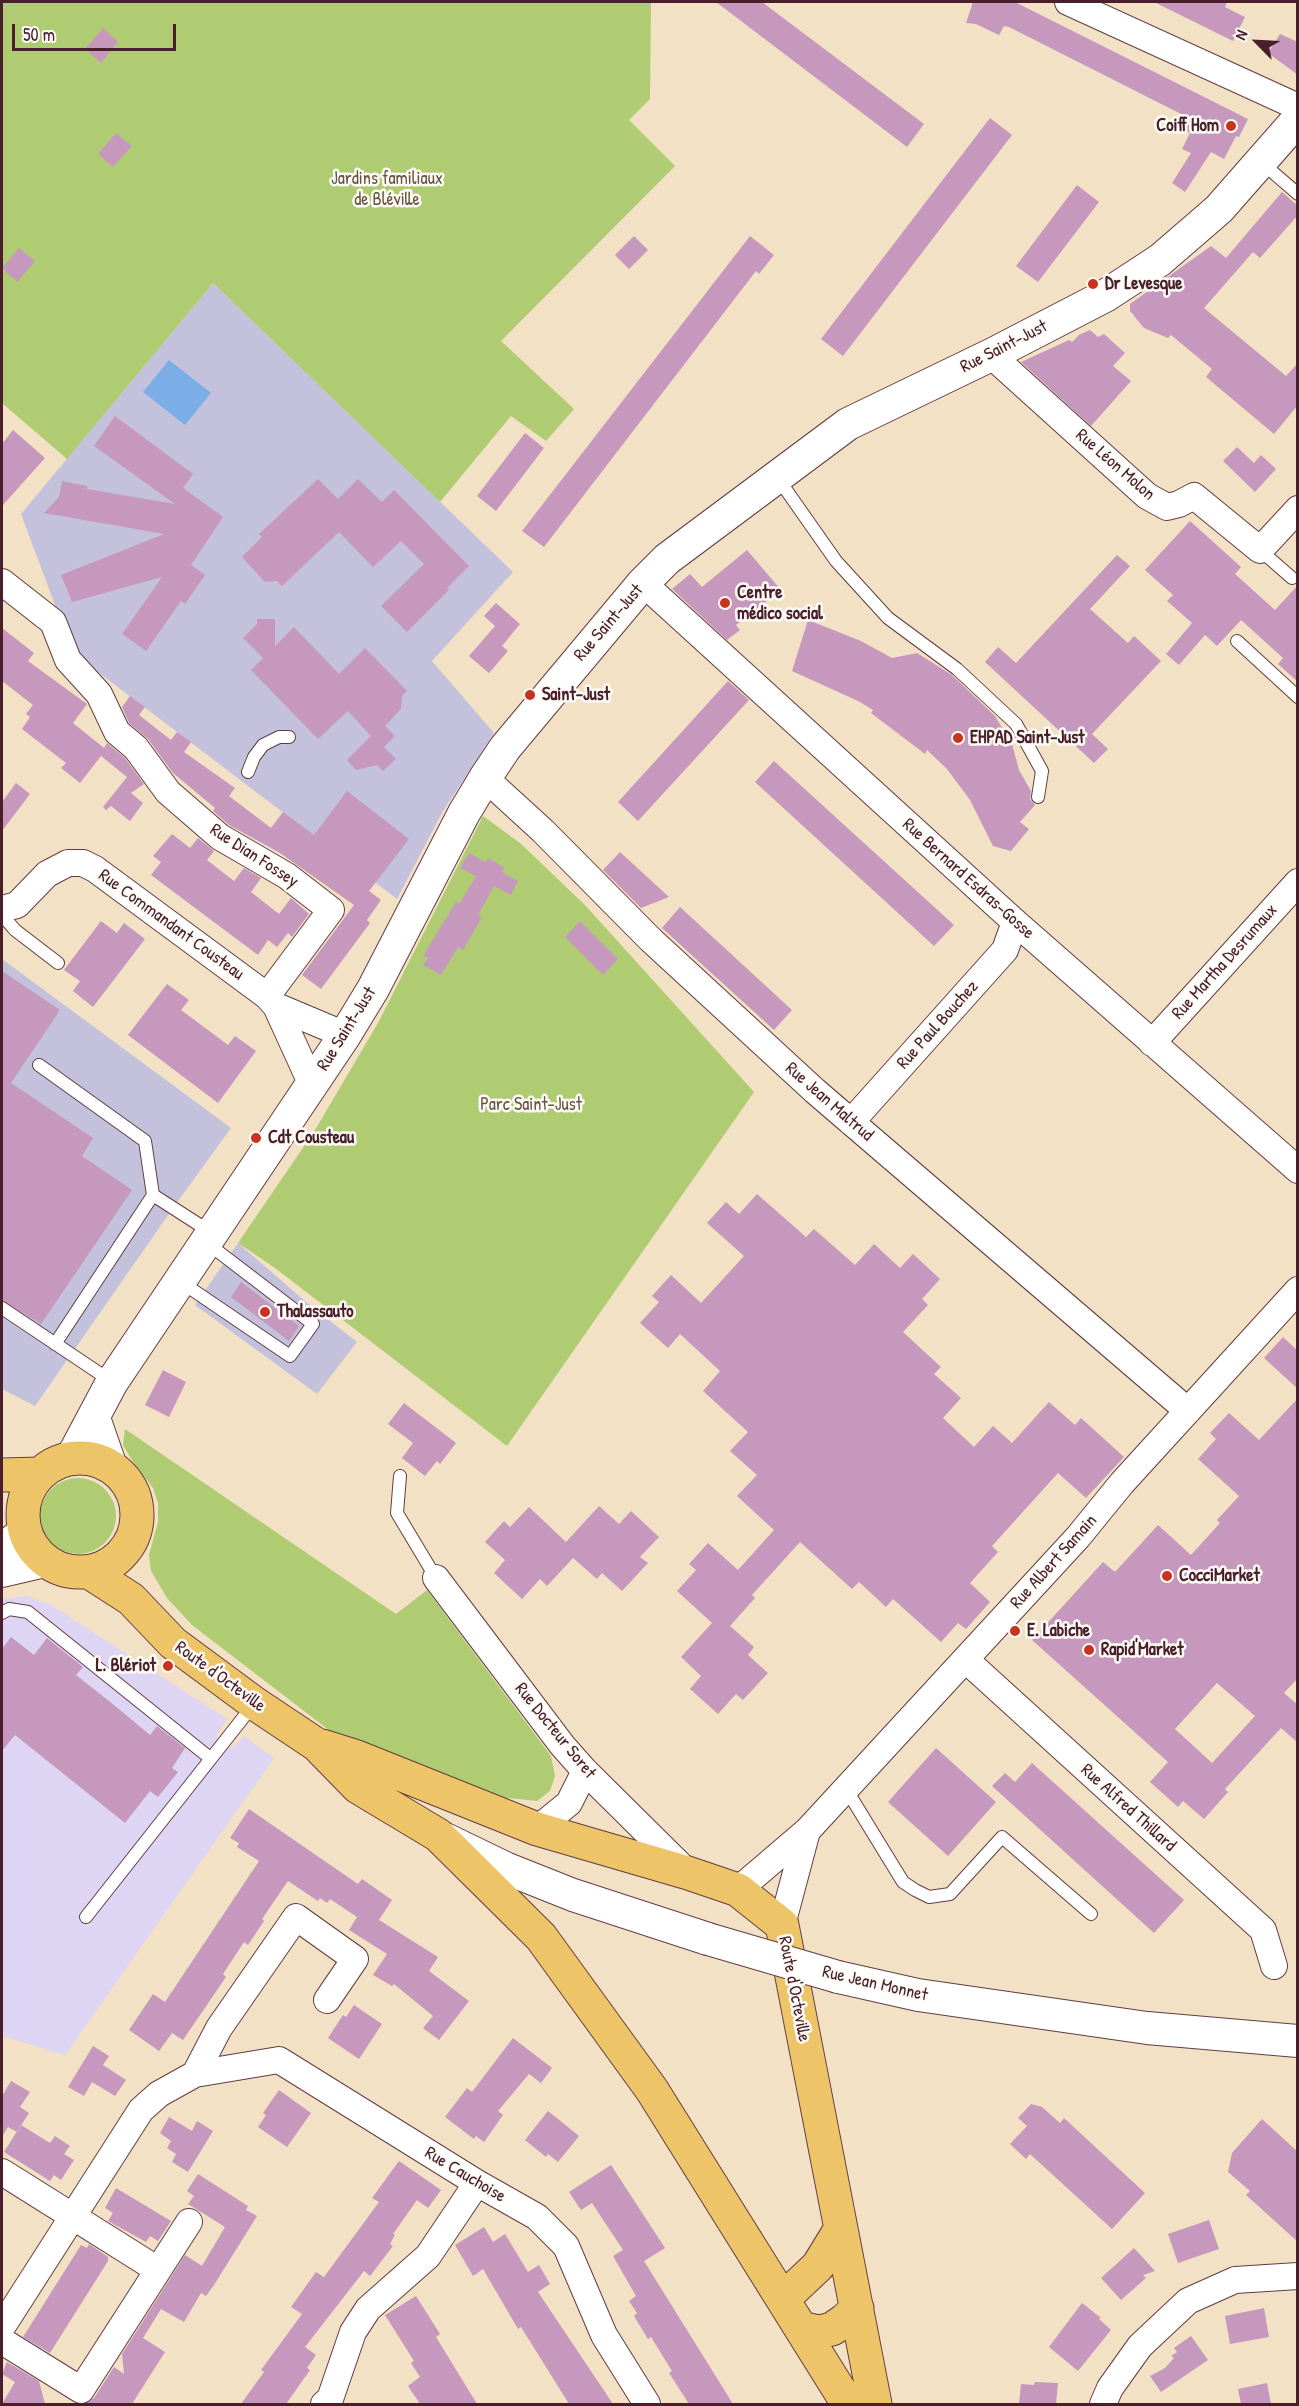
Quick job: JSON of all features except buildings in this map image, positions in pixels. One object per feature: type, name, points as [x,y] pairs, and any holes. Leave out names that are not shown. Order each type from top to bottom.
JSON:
[{"type":"main road","points":[[71,1459],[92,1460],[111,1467],[124,1479],[133,1495],[137,1512],[135,1530],[128,1546],[104,1567],[89,1572],[73,1572],[45,1561],[13,1521],[31,1485],[40,1474],[55,1464],[71,1459]]},
{"type":"main road","points":[[2,1475],[40,1474]]},
{"type":"main road","points":[[128,1546],[131,1599]]},
{"type":"main road","name":"Route d'Octeville","points":[[89,1572],[131,1599],[173,1643],[254,1703],[317,1745],[358,1787],[438,1835],[541,1937],[652,2090],[848,2404]]},
{"type":"main road","name":"Route d'Octeville","points":[[317,1745],[357,1757],[537,1829],[738,1890],[782,1925],[875,2404]]},
{"type":"main road","points":[[783,2299],[818,2266],[840,2230]]},
{"type":"main road","points":[[801,2328],[819,2332],[832,2329],[846,2320],[857,2308]]},
{"type":"street","points":[[1068,2],[1298,107]]},
{"type":"street","name":"Rue Saint-Just","points":[[71,1459],[112,1382],[345,1035],[378,979],[464,813],[485,778],[505,748],[643,583],[667,559],[848,424],[991,355],[1105,296],[1160,260],[1219,209],[1298,119]]},
{"type":"street","name":"Rue Léon Molon","points":[[991,355],[1147,496],[1167,507],[1194,496],[1260,550]]},
{"type":"street","points":[[1260,550],[1298,509]]},
{"type":"street","name":"Rue Dian Fossey","points":[[2,582],[53,622],[68,660],[99,694],[117,732],[136,748],[168,792],[220,837],[287,876],[331,910],[271,1001]]},
{"type":"street","name":"Rue Bernard Esdras-Gosse","points":[[643,583],[1015,922],[1298,1170]]},
{"type":"street","name":"Rue Jean Maltrud","points":[[485,778],[536,824],[651,940],[851,1122],[1188,1411]]},
{"type":"street","name":"Rue Commandant Cousteau","points":[[2,909],[17,905],[47,874],[68,863],[83,864],[108,878],[271,1001],[345,1035]]},
{"type":"street","name":"Rue Martha Desrumaux","points":[[1152,1043],[1298,882]]},
{"type":"street","name":"Rue Paul Bouchez","points":[[851,1122],[1005,950],[1015,922]]},
{"type":"street","name":"Rue Commandant Cousteau","points":[[271,1001],[312,1085]]},
{"type":"street","name":"Rue Albert Samain","points":[[738,1890],[807,1831],[1078,1537],[1122,1483],[1298,1290]]},
{"type":"street","points":[[94,1418],[111,1467]]},
{"type":"street","points":[[2,1571],[45,1561]]},
{"type":"street","name":"Rue Docteur Soret","points":[[436,1578],[562,1745],[585,1771],[688,1873]]},
{"type":"street","name":"Rue Alfred Thillard","points":[[966,1659],[1263,1930],[1274,1966]]},
{"type":"street","points":[[537,1829],[569,1803],[585,1771]]},
{"type":"street","points":[[782,1925],[807,1831]]},
{"type":"street","name":"Rue Jean Monnet","points":[[438,1835],[505,1868],[573,1895],[708,1939],[838,1977],[918,1995],[1147,2028],[1298,2042]]},
{"type":"street","points":[[195,2074],[219,2028],[296,1917],[355,1959],[327,2000]]},
{"type":"street","name":"Rue Cauchoise","points":[[2,2327],[141,2110],[159,2094],[195,2074],[279,2060],[477,2183],[537,2217],[566,2246],[604,2335],[647,2404]]},
{"type":"street","points":[[2,2172],[158,2270]]},
{"type":"street","points":[[332,2403],[353,2332],[368,2308],[428,2256],[477,2183]]},
{"type":"street","points":[[2,2341],[81,2390],[189,2222]]},
{"type":"street","points":[[1103,2404],[1110,2388],[1140,2346],[1188,2301],[1235,2280],[1298,2276]]},
{"type":"lane","points":[[1261,162],[1298,194]]},
{"type":"lane","points":[[776,476],[836,561],[888,618],[957,669],[1016,724],[1042,771],[1038,797]]},
{"type":"lane","points":[[1260,550],[1292,578]]},
{"type":"lane","points":[[1237,641],[1298,697]]},
{"type":"lane","points":[[248,772],[254,757],[263,745],[279,737],[289,737]]},
{"type":"lane","points":[[2,915],[15,930],[58,963]]},
{"type":"lane","points":[[39,1065],[145,1142],[153,1195],[55,1344]]},
{"type":"lane","points":[[153,1195],[210,1238],[313,1324],[290,1356],[181,1282]]},
{"type":"lane","points":[[2,1308],[112,1382]]},
{"type":"lane","points":[[400,1476],[397,1513],[436,1578]]},
{"type":"lane","points":[[2,1612],[9,1609],[28,1612],[210,1758]]},
{"type":"lane","points":[[86,1917],[254,1703]]},
{"type":"lane","points":[[846,1789],[903,1882],[915,1890],[929,1897],[950,1894],[1002,1837],[1091,1914]]},
{"type":"shaded area","points":[[213,283],[513,572],[432,661],[494,733],[443,811],[397,899],[73,653],[21,514]]},
{"type":"shaded area","points":[[2,959],[231,1128],[35,1406],[2,1389]]},
{"type":"shaded area","points":[[238,1243],[306,1302],[357,1342],[317,1394],[195,1305]]},
{"type":"shaded area","points":[[26,1596],[51,1605],[227,1719],[216,1736],[232,1749],[244,1736],[274,1758],[65,2055],[2,2036],[2,1599]]},
{"type":"green space","name":"Jardins familiaux de Bléville","points":[[2,2],[651,2],[650,99],[629,120],[675,166],[501,341],[574,409],[546,441],[511,416],[440,502],[213,283],[67,459],[2,403]]},
{"type":"green space","name":"Parc Saint-Just","points":[[483,816],[520,843],[585,905],[754,1092],[507,1446],[275,1268],[238,1243],[315,1130],[378,1023]]},
{"type":"green space","points":[[125,1429],[396,1614],[427,1590],[551,1756],[555,1776],[550,1791],[537,1801],[499,1797],[334,1734],[192,1625],[167,1598],[151,1571],[149,1555],[158,1522],[158,1503],[153,1488],[123,1445]]},
{"type":"green space","points":[[78,1478],[93,1481],[105,1489],[113,1501],[116,1516],[113,1531],[105,1543],[93,1551],[78,1554],[63,1551],[51,1543],[43,1531],[40,1516],[43,1501],[51,1489],[63,1481]]},
{"type":"water","points":[[169,360],[211,393],[185,425],[143,392]]},
{"type":"place","name":"Coiff Hom","points":[[1231,126]]},
{"type":"place","name":"Dr Levesque","points":[[1093,284]]},
{"type":"place","name":"Centre médico social","points":[[725,603]]},
{"type":"place","name":"Saint-Just","points":[[530,695]]},
{"type":"place","name":"EHPAD Saint-Just","points":[[958,738]]},
{"type":"place","name":"Cdt Cousteau","points":[[256,1138]]},
{"type":"place","name":"Thalassauto","points":[[265,1312]]},
{"type":"place","name":"CocciMarket","points":[[1167,1576]]},
{"type":"place","name":"E. Labiche","points":[[1015,1631]]},
{"type":"place","name":"Rapid'Market","points":[[1089,1650]]},
{"type":"place","name":"L. Blériot","points":[[168,1666]]}]
